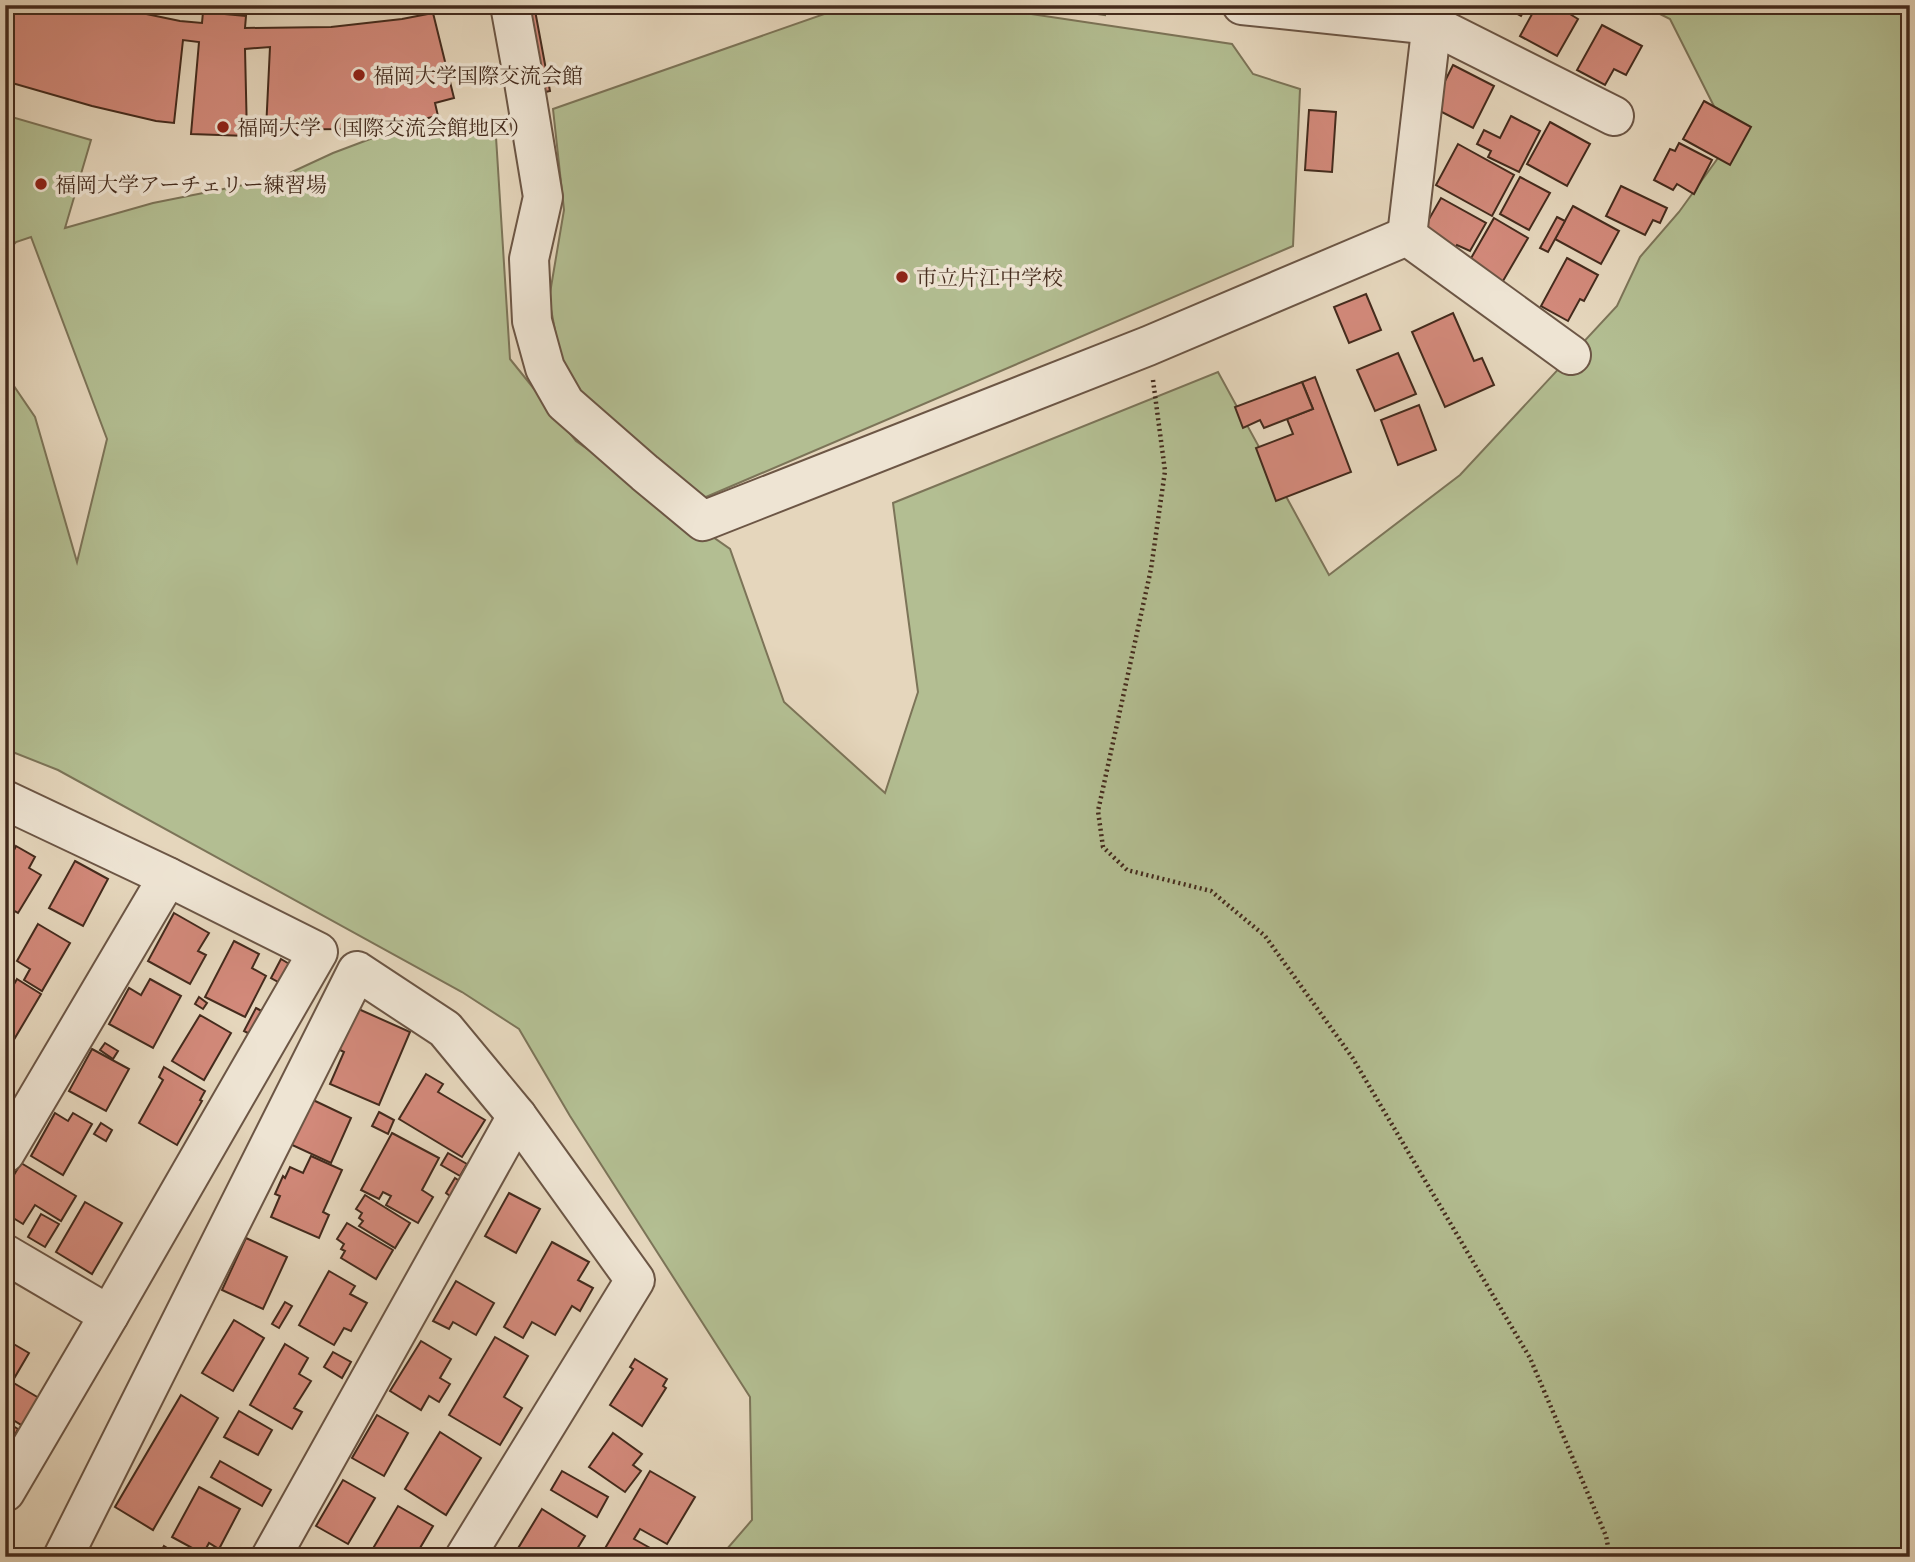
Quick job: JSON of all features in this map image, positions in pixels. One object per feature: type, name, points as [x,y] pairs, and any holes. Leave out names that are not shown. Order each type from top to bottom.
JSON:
[{"type":"street","points":[[510,5],[543,197],[528,260],[532,321],[545,368],[565,403],[703,521],[1148,346],[1407,236]]},
{"type":"street","points":[[1241,5],[1434,15],[1614,116]]},
{"type":"street","points":[[1407,236],[1434,15]]},
{"type":"street","points":[[1407,236],[1572,355]]},
{"type":"street","points":[[5,1492],[318,952],[168,877],[6,802]]},
{"type":"street","points":[[5,1153],[168,877]]},
{"type":"street","points":[[63,1557],[357,971],[445,1029],[517,1116],[635,1280],[465,1557]]},
{"type":"street","points":[[271,1557],[517,1116]]},
{"type":"street","points":[[5,1254],[109,1315]]},
{"type":"path","points":[[1148,346],[1165,471],[1151,569],[1098,811],[1103,847],[1128,870],[1211,891],[1265,936],[1344,1046],[1530,1359],[1606,1536],[1609,1557]]},
{"type":"green space","name":"市立片江中学校","points":[[850,5],[971,5],[1232,44],[1253,74],[1300,89],[1293,246],[699,500],[586,409],[560,356],[549,299],[564,210],[553,109]]},
{"type":"green space","points":[[1035,5],[1106,5],[1105,15]]},
{"type":"green space","points":[[1642,5],[1910,5],[1910,1557],[720,1557],[752,1520],[750,1397],[570,1116],[519,1029],[462,992],[58,770],[5,749],[5,373],[35,417],[77,562],[107,439],[31,237],[16,242],[5,254],[5,115],[91,140],[65,228],[153,203],[279,178],[333,153],[386,133],[495,121],[510,359],[576,441],[730,549],[784,702],[885,793],[918,692],[893,503],[1218,372],[1329,575],[1460,475],[1617,306],[1640,257],[1679,212],[1731,140],[1670,19]]},
{"type":"building","name":"福岡大学国際交流会館","points":[[5,5],[103,5],[202,23],[203,12],[246,16],[245,28],[331,27],[433,13],[454,98],[435,103],[438,116],[418,120],[340,129],[266,130],[270,47],[245,49],[247,136],[191,134],[199,42],[183,40],[174,123],[156,121],[5,81]]},
{"type":"building","points":[[525,5],[534,5],[550,91],[541,93]]},
{"type":"building","points":[[1501,5],[1527,5],[1521,16]]},
{"type":"building","points":[[1537,5],[1568,5],[1565,11],[1578,19],[1557,56],[1520,36]]},
{"type":"building","points":[[1602,25],[1642,46],[1626,75],[1614,69],[1605,85],[1577,70]]},
{"type":"building","points":[[1453,65],[1494,86],[1473,128],[1432,107]]},
{"type":"building","points":[[1704,101],[1751,127],[1730,165],[1683,139]]},
{"type":"building","points":[[1309,110],[1336,112],[1332,172],[1305,170]]},
{"type":"building","points":[[1511,116],[1540,131],[1519,172],[1488,157],[1491,151],[1477,144],[1484,130],[1500,138]]},
{"type":"building","points":[[1550,122],[1590,144],[1567,186],[1527,164]]},
{"type":"building","points":[[1679,143],[1712,160],[1694,194],[1677,184],[1673,190],[1654,180],[1670,149],[1675,151]]},
{"type":"building","points":[[1458,144],[1514,175],[1492,216],[1436,185]]},
{"type":"building","points":[[1520,177],[1550,193],[1529,230],[1500,214]]},
{"type":"building","points":[[1621,186],[1667,208],[1660,223],[1653,220],[1645,235],[1606,216]]},
{"type":"building","points":[[1441,198],[1486,223],[1470,251],[1457,245],[1454,251],[1421,233]]},
{"type":"building","points":[[1573,206],[1619,231],[1601,264],[1555,239]]},
{"type":"building","points":[[1557,217],[1565,221],[1548,252],[1540,248]]},
{"type":"building","points":[[1494,218],[1528,238],[1496,293],[1462,274]]},
{"type":"building","points":[[1567,258],[1598,275],[1584,301],[1580,299],[1568,321],[1541,306]]},
{"type":"building","points":[[1366,294],[1381,330],[1349,343],[1334,307]]},
{"type":"building","points":[[1453,313],[1474,361],[1482,358],[1494,385],[1445,407],[1412,332]]},
{"type":"building","points":[[1398,353],[1416,394],[1375,411],[1357,370]]},
{"type":"building","points":[[1315,377],[1351,472],[1276,501],[1256,448],[1293,434],[1287,419],[1313,409],[1302,382]]},
{"type":"building","points":[[1302,382],[1313,409],[1264,428],[1260,420],[1243,428],[1235,407]]},
{"type":"building","points":[[1419,405],[1436,450],[1398,465],[1381,420]]},
{"type":"building","points":[[16,846],[35,857],[29,868],[41,875],[18,913],[5,906],[5,850],[12,854]]},
{"type":"building","points":[[75,861],[108,879],[83,926],[49,908]]},
{"type":"building","points":[[174,913],[209,933],[198,951],[206,955],[190,984],[148,961]]},
{"type":"building","points":[[38,924],[70,943],[42,991],[24,980],[30,969],[17,961]]},
{"type":"building","points":[[234,941],[259,954],[252,968],[266,976],[245,1017],[205,997]]},
{"type":"building","points":[[281,959],[291,965],[280,983],[271,978]]},
{"type":"building","points":[[17,979],[41,994],[9,1048],[5,1045],[5,1000]]},
{"type":"building","points":[[150,979],[181,996],[153,1048],[109,1024],[129,988],[141,995]]},
{"type":"building","points":[[199,997],[207,1003],[203,1009],[195,1004]]},
{"type":"building","points":[[354,1007],[410,1032],[379,1105],[330,1084],[344,1052],[336,1048]]},
{"type":"building","points":[[256,1008],[269,1015],[257,1038],[244,1031]]},
{"type":"building","points":[[200,1015],[231,1033],[204,1080],[172,1061]]},
{"type":"building","points":[[105,1043],[118,1051],[113,1059],[100,1050]]},
{"type":"building","points":[[92,1049],[129,1069],[106,1111],[69,1091]]},
{"type":"building","points":[[164,1067],[205,1091],[177,1145],[139,1123],[163,1080],[159,1077]]},
{"type":"building","points":[[426,1074],[443,1084],[438,1092],[485,1120],[462,1157],[399,1119]]},
{"type":"building","points":[[311,1099],[351,1118],[331,1163],[290,1144]]},
{"type":"building","points":[[379,1112],[394,1120],[388,1134],[372,1126]]},
{"type":"building","points":[[55,1113],[68,1121],[73,1113],[92,1124],[63,1175],[31,1156]]},
{"type":"building","points":[[101,1123],[112,1130],[106,1141],[94,1134]]},
{"type":"building","points":[[392,1133],[439,1158],[422,1190],[433,1197],[418,1223],[386,1205],[391,1196],[383,1192],[379,1199],[361,1190]]},
{"type":"building","points":[[448,1153],[467,1164],[460,1176],[441,1165]]},
{"type":"building","points":[[311,1156],[342,1170],[323,1212],[329,1215],[319,1238],[271,1217],[280,1196],[275,1194],[283,1176],[285,1178],[290,1167],[303,1173]]},
{"type":"building","points":[[21,1163],[76,1196],[61,1221],[35,1205],[23,1224],[5,1213],[5,1190]]},
{"type":"building","points":[[455,1178],[464,1184],[454,1199],[446,1193]]},
{"type":"building","points":[[509,1193],[540,1209],[516,1253],[485,1236]]},
{"type":"building","points":[[365,1195],[410,1223],[395,1248],[359,1226],[363,1221],[359,1218],[362,1213],[356,1209]]},
{"type":"building","points":[[85,1202],[122,1223],[92,1274],[56,1252]]},
{"type":"building","points":[[41,1214],[59,1224],[45,1247],[28,1237]]},
{"type":"building","points":[[347,1223],[393,1250],[376,1279],[341,1258],[345,1251],[341,1249],[344,1244],[337,1239]]},
{"type":"building","points":[[246,1238],[287,1257],[263,1309],[222,1290]]},
{"type":"building","points":[[552,1242],[589,1262],[578,1280],[593,1288],[580,1311],[572,1306],[555,1335],[532,1322],[523,1338],[504,1327]]},
{"type":"building","points":[[329,1271],[355,1286],[350,1294],[367,1303],[351,1331],[344,1328],[334,1345],[299,1325]]},
{"type":"building","points":[[456,1281],[494,1303],[476,1335],[453,1322],[449,1329],[433,1321]]},
{"type":"building","points":[[285,1302],[292,1306],[279,1328],[272,1324]]},
{"type":"building","points":[[234,1320],[264,1338],[233,1391],[202,1373]]},
{"type":"building","points":[[495,1337],[528,1356],[504,1397],[522,1408],[500,1445],[449,1415]]},
{"type":"building","points":[[5,1339],[29,1353],[12,1382],[39,1398],[23,1426],[5,1415]]},
{"type":"building","points":[[421,1341],[451,1359],[440,1378],[450,1384],[439,1402],[429,1396],[421,1410],[390,1391]]},
{"type":"building","points":[[285,1344],[308,1358],[299,1374],[311,1381],[294,1408],[302,1412],[292,1429],[250,1405]]},
{"type":"building","points":[[333,1352],[351,1362],[342,1378],[324,1367]]},
{"type":"building","points":[[635,1359],[667,1379],[663,1386],[666,1388],[642,1426],[610,1405],[633,1369],[630,1367]]},
{"type":"building","points":[[181,1395],[218,1418],[153,1530],[115,1507]]},
{"type":"building","points":[[239,1411],[272,1430],[258,1455],[224,1437]]},
{"type":"building","points":[[377,1415],[408,1433],[384,1476],[352,1458]]},
{"type":"building","points":[[5,1421],[18,1429],[14,1437],[5,1433]]},
{"type":"building","points":[[440,1432],[481,1458],[446,1515],[405,1489]]},
{"type":"building","points":[[613,1433],[642,1454],[633,1465],[641,1471],[625,1492],[589,1467]]},
{"type":"building","points":[[220,1461],[271,1490],[262,1506],[211,1477]]},
{"type":"building","points":[[562,1471],[608,1497],[597,1517],[551,1490]]},
{"type":"building","points":[[650,1471],[695,1497],[667,1544],[640,1529],[634,1539],[661,1554],[659,1557],[600,1557]]},
{"type":"building","points":[[343,1480],[375,1498],[348,1544],[316,1526]]},
{"type":"building","points":[[199,1487],[240,1509],[219,1549],[209,1543],[203,1554],[172,1537]]},
{"type":"building","points":[[398,1506],[433,1526],[420,1548],[426,1552],[424,1557],[368,1557]]},
{"type":"building","points":[[542,1509],[585,1536],[572,1557],[523,1557],[524,1554],[517,1550]]},
{"type":"building","points":[[164,1546],[182,1557],[153,1557],[157,1551],[160,1553]]},
{"type":"place","name":"福岡大学国際交流会館","points":[[359,75]]},
{"type":"place","name":"福岡大学（国際交流会館地区）","points":[[223,127]]},
{"type":"place","name":"福岡大学アーチェリー練習場","points":[[41,184]]},
{"type":"place","name":"市立片江中学校","points":[[902,277]]}]
